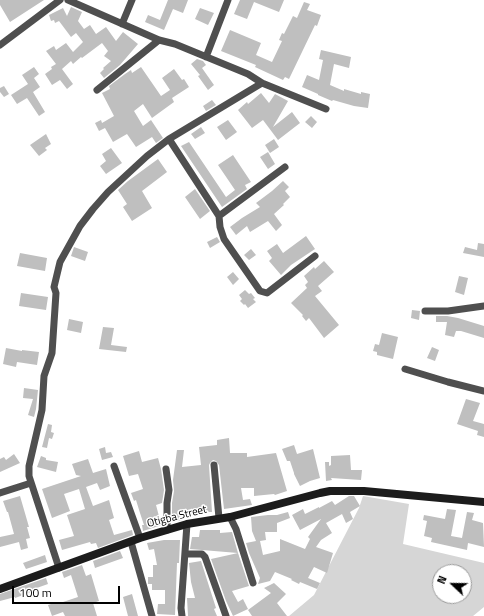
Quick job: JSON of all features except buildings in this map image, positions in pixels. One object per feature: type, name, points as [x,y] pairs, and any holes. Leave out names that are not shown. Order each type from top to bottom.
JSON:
[{"type":"street","points":[[0,45],[60,0]]},
{"type":"street","points":[[68,0],[159,40],[175,44],[248,74],[262,83],[326,110]]},
{"type":"street","points":[[122,24],[132,0]]},
{"type":"street","points":[[206,57],[228,0]]},
{"type":"street","points":[[97,90],[159,40]]},
{"type":"street","points":[[59,568],[29,476],[42,410],[44,376],[52,353],[56,293],[54,287],[60,262],[80,226],[108,192],[147,156],[169,140],[262,83]]},
{"type":"street","points":[[169,140],[219,216],[220,227],[224,239],[260,291],[267,292],[315,256]]},
{"type":"street","points":[[219,216],[285,167]]},
{"type":"street","points":[[425,311],[448,311],[484,306]]},
{"type":"street","points":[[405,369],[484,391]]},
{"type":"street","points":[[214,465],[219,518]]},
{"type":"street","points":[[114,466],[140,538]]},
{"type":"street","points":[[166,469],[169,490],[167,503],[167,530]]},
{"type":"street","points":[[0,493],[31,483]]},
{"type":"street","name":"Otigba Street","points":[[0,589],[140,538],[187,524],[230,517],[330,491],[364,491],[484,502]]},
{"type":"street","points":[[230,517],[236,529],[253,583]]},
{"type":"street","points":[[182,616],[181,608],[187,524]]},
{"type":"street","points":[[131,542],[152,616]]},
{"type":"street","points":[[185,554],[202,554],[205,557],[226,616]]},
{"type":"shaded area","points":[[363,496],[409,504],[403,544],[484,563],[484,607],[473,616],[289,616],[314,595],[359,508]]}]
